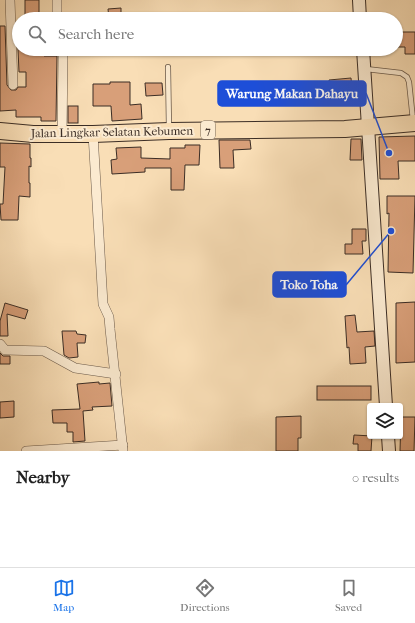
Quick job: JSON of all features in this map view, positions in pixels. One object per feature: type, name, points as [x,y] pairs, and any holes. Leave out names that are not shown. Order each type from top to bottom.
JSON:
[{"type":"highway","name":"Jalan Lingkar Selatan Kebumen","points":[[0,131],[93,134],[169,131],[345,129],[414,123]]},
{"type":"main road","points":[[359,0],[360,12]]},
{"type":"main road","points":[[363,56],[386,403]]},
{"type":"main road","points":[[388,439],[389,451]]},
{"type":"street","points":[[10,0],[13,85]]},
{"type":"street","points":[[57,0],[57,12]]},
{"type":"street","points":[[62,134],[63,56]]},
{"type":"street","points":[[26,451],[123,448],[116,374],[108,318],[103,304],[93,134]]},
{"type":"street","points":[[0,344],[6,350],[44,352],[75,368],[116,374]]},
{"type":"lane","points":[[168,67],[169,131]]},
{"type":"lane","points":[[364,69],[401,73],[407,77],[409,82],[414,123]]},
{"type":"building","points":[[25,0],[39,0],[39,12],[25,12]]},
{"type":"building","points":[[121,8],[121,12],[108,12],[108,9]]},
{"type":"building","points":[[0,26],[5,26],[7,85],[11,90],[16,90],[18,87],[26,87],[26,72],[19,72],[18,56],[57,56],[56,121],[41,121],[41,117],[16,117],[16,110],[0,111]]},
{"type":"building","points":[[403,32],[415,32],[415,54],[405,54],[405,47],[403,47]]},
{"type":"building","points":[[351,78],[352,89],[344,89],[344,100],[331,99],[329,80]]},
{"type":"building","points":[[110,82],[130,82],[130,105],[141,104],[142,119],[112,121],[111,106],[93,106],[93,84],[110,84]]},
{"type":"building","points":[[145,83],[162,83],[163,95],[146,96]]},
{"type":"building","points":[[68,106],[78,106],[78,123],[68,123]]},
{"type":"building","points":[[415,136],[415,161],[398,161],[399,179],[380,179],[379,137]]},
{"type":"building","points":[[351,139],[361,139],[362,160],[350,160]]},
{"type":"building","points":[[219,140],[250,140],[251,149],[233,150],[234,168],[220,168]]},
{"type":"building","points":[[0,143],[30,144],[30,197],[19,196],[18,220],[1,220],[0,204],[3,204],[5,167],[0,167]]},
{"type":"building","points":[[185,145],[200,145],[199,165],[185,165],[184,190],[171,190],[171,168],[145,168],[145,172],[112,174],[111,160],[117,159],[116,148],[141,147],[141,158],[170,159],[170,148],[185,148]]},
{"type":"building","points":[[387,196],[415,196],[413,273],[388,272],[389,213],[387,214]]},
{"type":"building","points":[[352,229],[366,229],[366,241],[362,241],[363,254],[345,254],[345,244],[352,244]]},
{"type":"building","points":[[415,302],[415,362],[396,363],[396,303]]},
{"type":"building","points":[[5,303],[28,310],[25,319],[7,314],[8,336],[0,336],[0,321]]},
{"type":"building","points":[[355,315],[357,332],[374,331],[375,346],[365,347],[366,363],[350,364],[349,347],[347,348],[345,316]]},
{"type":"building","points":[[62,331],[76,331],[77,334],[86,335],[85,343],[77,343],[78,357],[69,358],[64,355]]},
{"type":"building","points":[[0,353],[3,356],[10,356],[10,364],[0,364]]},
{"type":"building","points":[[99,382],[99,384],[110,383],[112,406],[92,407],[93,410],[83,411],[85,441],[73,442],[73,432],[67,432],[67,423],[53,423],[52,410],[80,409],[77,384]]},
{"type":"building","points":[[317,386],[371,386],[371,400],[317,400]]},
{"type":"building","points":[[14,401],[14,417],[0,418],[0,402]]},
{"type":"building","points":[[301,416],[301,438],[298,438],[298,451],[276,451],[276,417]]},
{"type":"building","points":[[403,417],[415,417],[414,451],[400,451],[400,439],[403,439]]},
{"type":"building","points":[[354,435],[367,436],[367,439],[372,439],[371,451],[358,451],[358,444],[353,444]]},
{"type":"place","name":"Warung Makan Dahayu","points":[[389,153]]},
{"type":"place","name":"Toko Toha","points":[[391,231]]}]
